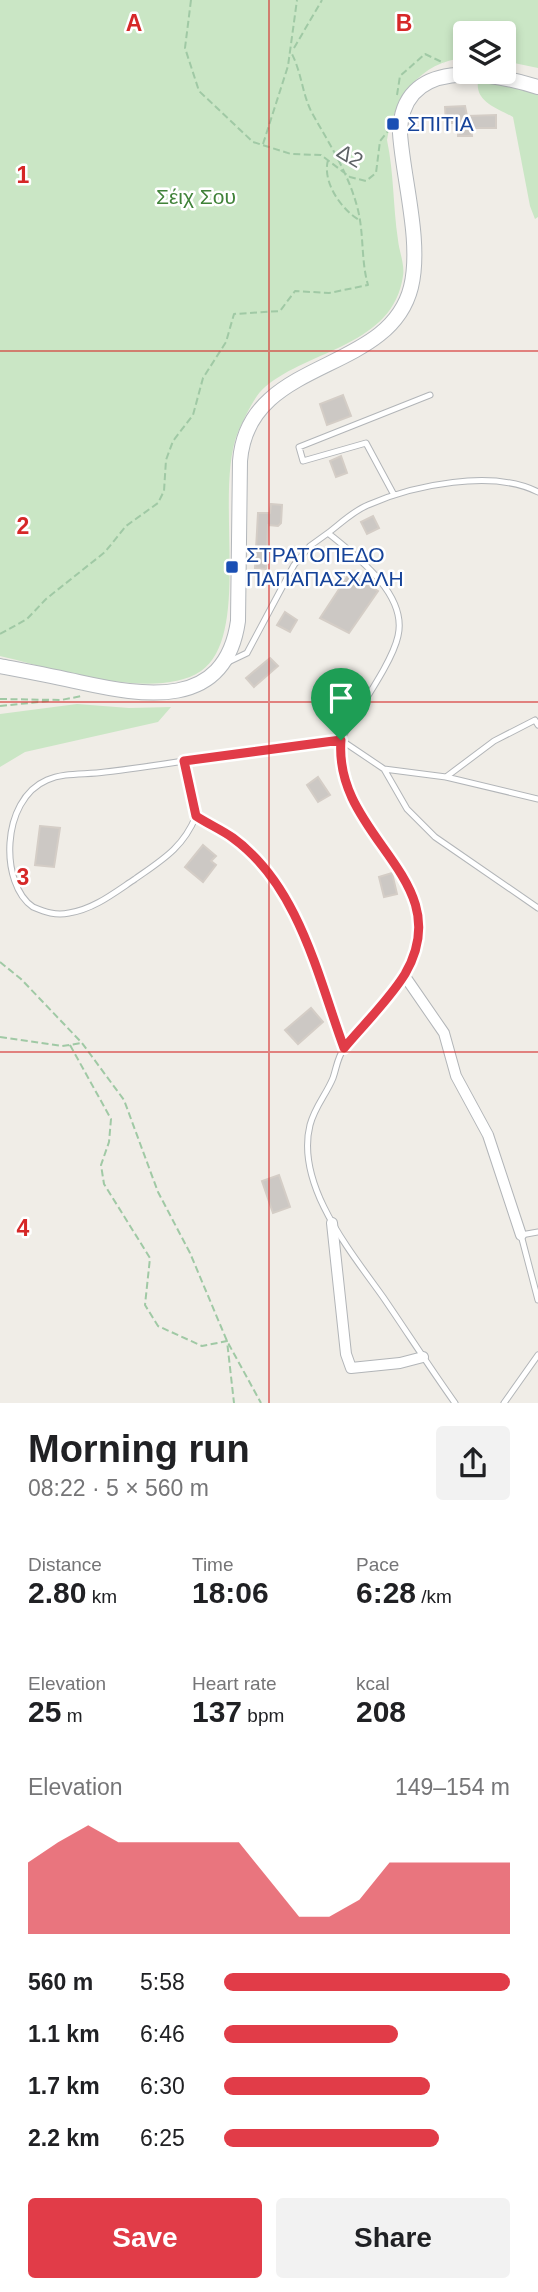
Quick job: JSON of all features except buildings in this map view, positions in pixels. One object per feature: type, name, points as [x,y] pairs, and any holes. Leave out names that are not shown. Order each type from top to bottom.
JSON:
[{"type":"main road","points":[[0,666],[141,694],[172,693],[198,684],[219,667],[233,643],[238,621],[240,461],[248,429],[258,412],[276,393],[384,331],[398,316],[410,290],[414,257],[400,133],[402,115],[409,100],[423,85],[452,74],[495,76],[538,87]]},
{"type":"street","points":[[404,975],[444,1033],[456,1076],[488,1135],[521,1235]]},
{"type":"street","points":[[332,1223],[346,1354],[351,1368],[400,1363],[423,1357]]},
{"type":"lane","points":[[394,495],[366,443],[303,461],[299,447],[430,395]]},
{"type":"lane","points":[[219,667],[247,653],[294,565],[310,546],[365,506],[434,485],[500,481],[518,483],[538,492]]},
{"type":"lane","points":[[327,533],[354,554],[393,601],[398,637],[341,740],[342,773],[353,803],[410,887],[419,908],[420,928],[404,975],[336,1060],[332,1078],[317,1103],[309,1129],[309,1153],[319,1197],[332,1223],[455,1403]]},
{"type":"lane","points":[[446,777],[494,741],[535,720],[538,725]]},
{"type":"lane","points":[[2,854],[6,823],[15,806],[48,780],[341,740],[384,769],[407,809],[435,837],[538,908]]},
{"type":"lane","points":[[14,894],[22,903],[49,914],[67,914],[89,908],[176,851],[188,836],[196,816],[184,761]]},
{"type":"lane","points":[[384,769],[446,777],[538,799]]},
{"type":"lane","points":[[196,816],[234,839],[259,862],[276,887],[301,928],[344,1048]]},
{"type":"lane","points":[[538,1232],[521,1235],[538,1300]]},
{"type":"lane","points":[[504,1403],[538,1355]]},
{"type":"path","name":"Δ2","points":[[191,0],[185,48],[199,91],[253,142],[291,154],[321,155],[346,174],[366,181],[376,173],[380,141],[393,124]]},
{"type":"path","points":[[263,145],[291,52],[297,0]]},
{"type":"path","points":[[291,52],[322,0]]},
{"type":"path","points":[[0,634],[27,619],[46,599],[105,552],[126,526],[158,503],[164,491],[166,460],[173,441],[193,415],[203,378],[226,342],[234,314],[280,311],[295,291],[329,293],[368,285],[363,268],[360,220],[346,174],[330,140],[311,111],[301,71],[291,52]]},
{"type":"path","points":[[396,100],[400,76],[425,54],[445,64]]},
{"type":"path","points":[[328,160],[328,178],[337,196],[347,213],[360,220]]},
{"type":"path","points":[[0,706],[61,700],[86,694],[96,685]]},
{"type":"path","points":[[0,699],[61,700]]},
{"type":"path","points":[[0,962],[21,979],[82,1043],[124,1100],[158,1192],[190,1253],[227,1341],[261,1403]]},
{"type":"path","points":[[0,1037],[40,1045],[82,1043]]},
{"type":"path","points":[[70,1045],[111,1119],[109,1142],[102,1165],[104,1184],[150,1258],[145,1305],[158,1326],[201,1346],[227,1341]]},
{"type":"path","points":[[227,1341],[234,1403]]},
{"type":"green space","name":"Σέιχ Σου","points":[[0,0],[538,0],[538,68],[516,63],[516,21],[453,21],[453,60],[422,74],[396,110],[387,140],[403,267],[396,299],[384,318],[367,332],[283,374],[261,391],[250,408],[238,432],[231,458],[229,596],[225,627],[216,653],[201,671],[181,680],[158,683],[103,680],[0,656]]},
{"type":"green space","points":[[478,84],[504,84],[538,88],[538,217],[535,219],[530,206],[513,117],[484,99]]},
{"type":"green space","points":[[77,704],[129,708],[171,707],[158,722],[25,752],[0,767],[0,714]]},
{"type":"place","name":"ΣΠΙΤΙΑ","points":[[393,124]]},
{"type":"place","name":"ΣΤΡΑΤΟΠΕΔΟ ΠΑΠΑΠΑΣΧΑΛΗ","points":[[232,567]]},
{"type":"route","points":[[341,740],[342,773],[353,803],[410,887],[419,908],[420,928],[415,952],[404,975],[344,1048],[301,928],[259,862],[234,839],[196,816],[184,761],[341,740]]}]
